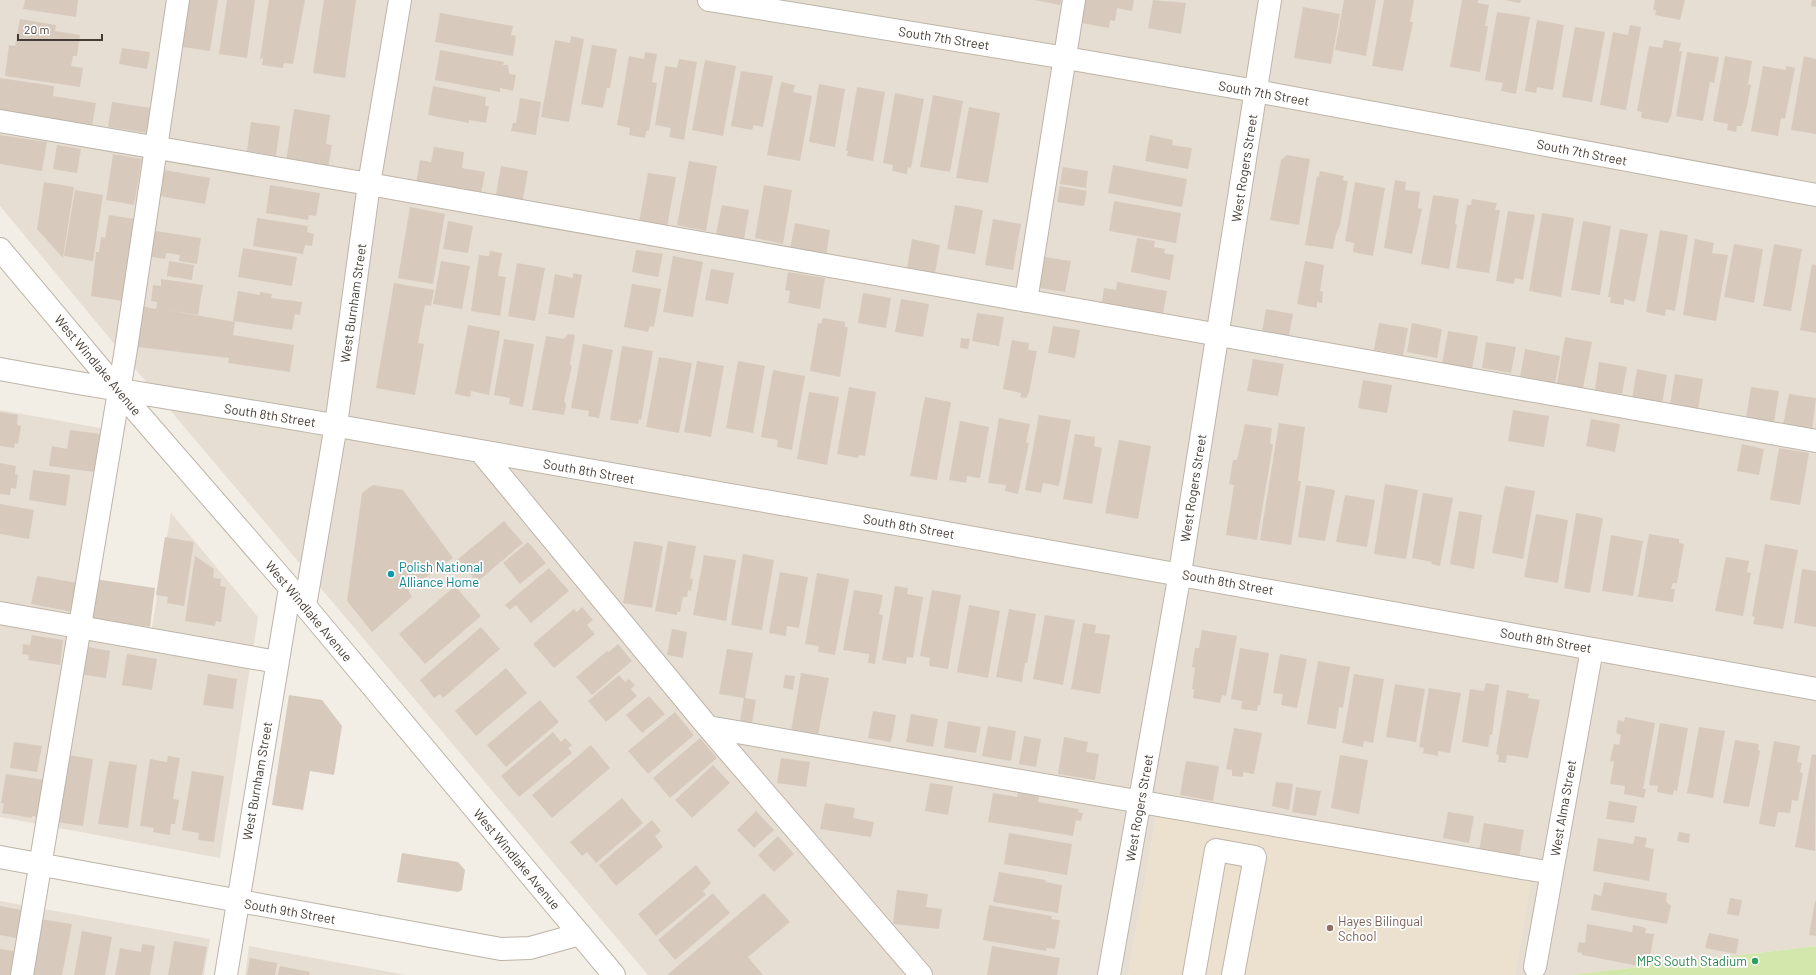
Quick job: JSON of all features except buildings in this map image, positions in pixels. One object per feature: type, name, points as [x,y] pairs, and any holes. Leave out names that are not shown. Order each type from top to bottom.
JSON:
[{"type":"street","points":[[22,975],[119,391],[178,0]]},
{"type":"street","name":"West Burnham Street","points":[[305,606],[336,425],[369,184],[400,0]]},
{"type":"street","name":"South 7th Street","points":[[710,0],[1066,58],[1256,91],[1816,195]]},
{"type":"street","points":[[1026,301],[1066,58],[1074,0]]},
{"type":"street","name":"West Rogers Street","points":[[1109,975],[1180,574],[1270,0]]},
{"type":"street","points":[[0,121],[369,184],[1816,441]]},
{"type":"street","name":"West Windlake Avenue","points":[[0,248],[119,391],[290,588],[614,975]]},
{"type":"street","name":"South 8th Street","points":[[0,369],[119,391],[336,425],[480,452],[1180,574],[1816,689]]},
{"type":"street","points":[[480,452],[708,726],[921,975]]},
{"type":"street","name":"West Burnham Street","points":[[226,975],[290,588]]},
{"type":"street","points":[[0,613],[277,662]]},
{"type":"street","name":"West Alma Street","points":[[1535,967],[1592,649]]},
{"type":"street","points":[[708,726],[1552,873]]},
{"type":"street","points":[[1194,975],[1216,850],[1255,857],[1233,975]]},
{"type":"street","name":"South 9th Street","points":[[0,857],[501,948],[530,948],[580,934]]},
{"type":"shaded area","points":[[0,0],[1816,0],[1816,946],[1570,975],[1515,975],[1531,880],[1157,813],[1128,975],[648,975],[131,364],[0,206]]},
{"type":"shaded area","points":[[0,410],[100,428],[116,445],[85,619],[151,633],[171,513],[258,617],[220,858],[0,817]]},
{"type":"shaded area","name":"Hayes Bilingual School","points":[[1157,812],[1532,880],[1515,975],[1128,975]]},
{"type":"shaded area","points":[[0,901],[210,939],[204,975],[0,975]]},
{"type":"shaded area","points":[[249,946],[406,975],[245,975]]},
{"type":"green space","name":"MPS South Stadium","points":[[1816,946],[1816,975],[1570,975]]},
{"type":"place","name":"Polish National Alliance Home","points":[[391,574]]},
{"type":"place","name":"Hayes Bilingual School","points":[[1330,928]]},
{"type":"place","name":"MPS South Stadium","points":[[1755,961]]}]
